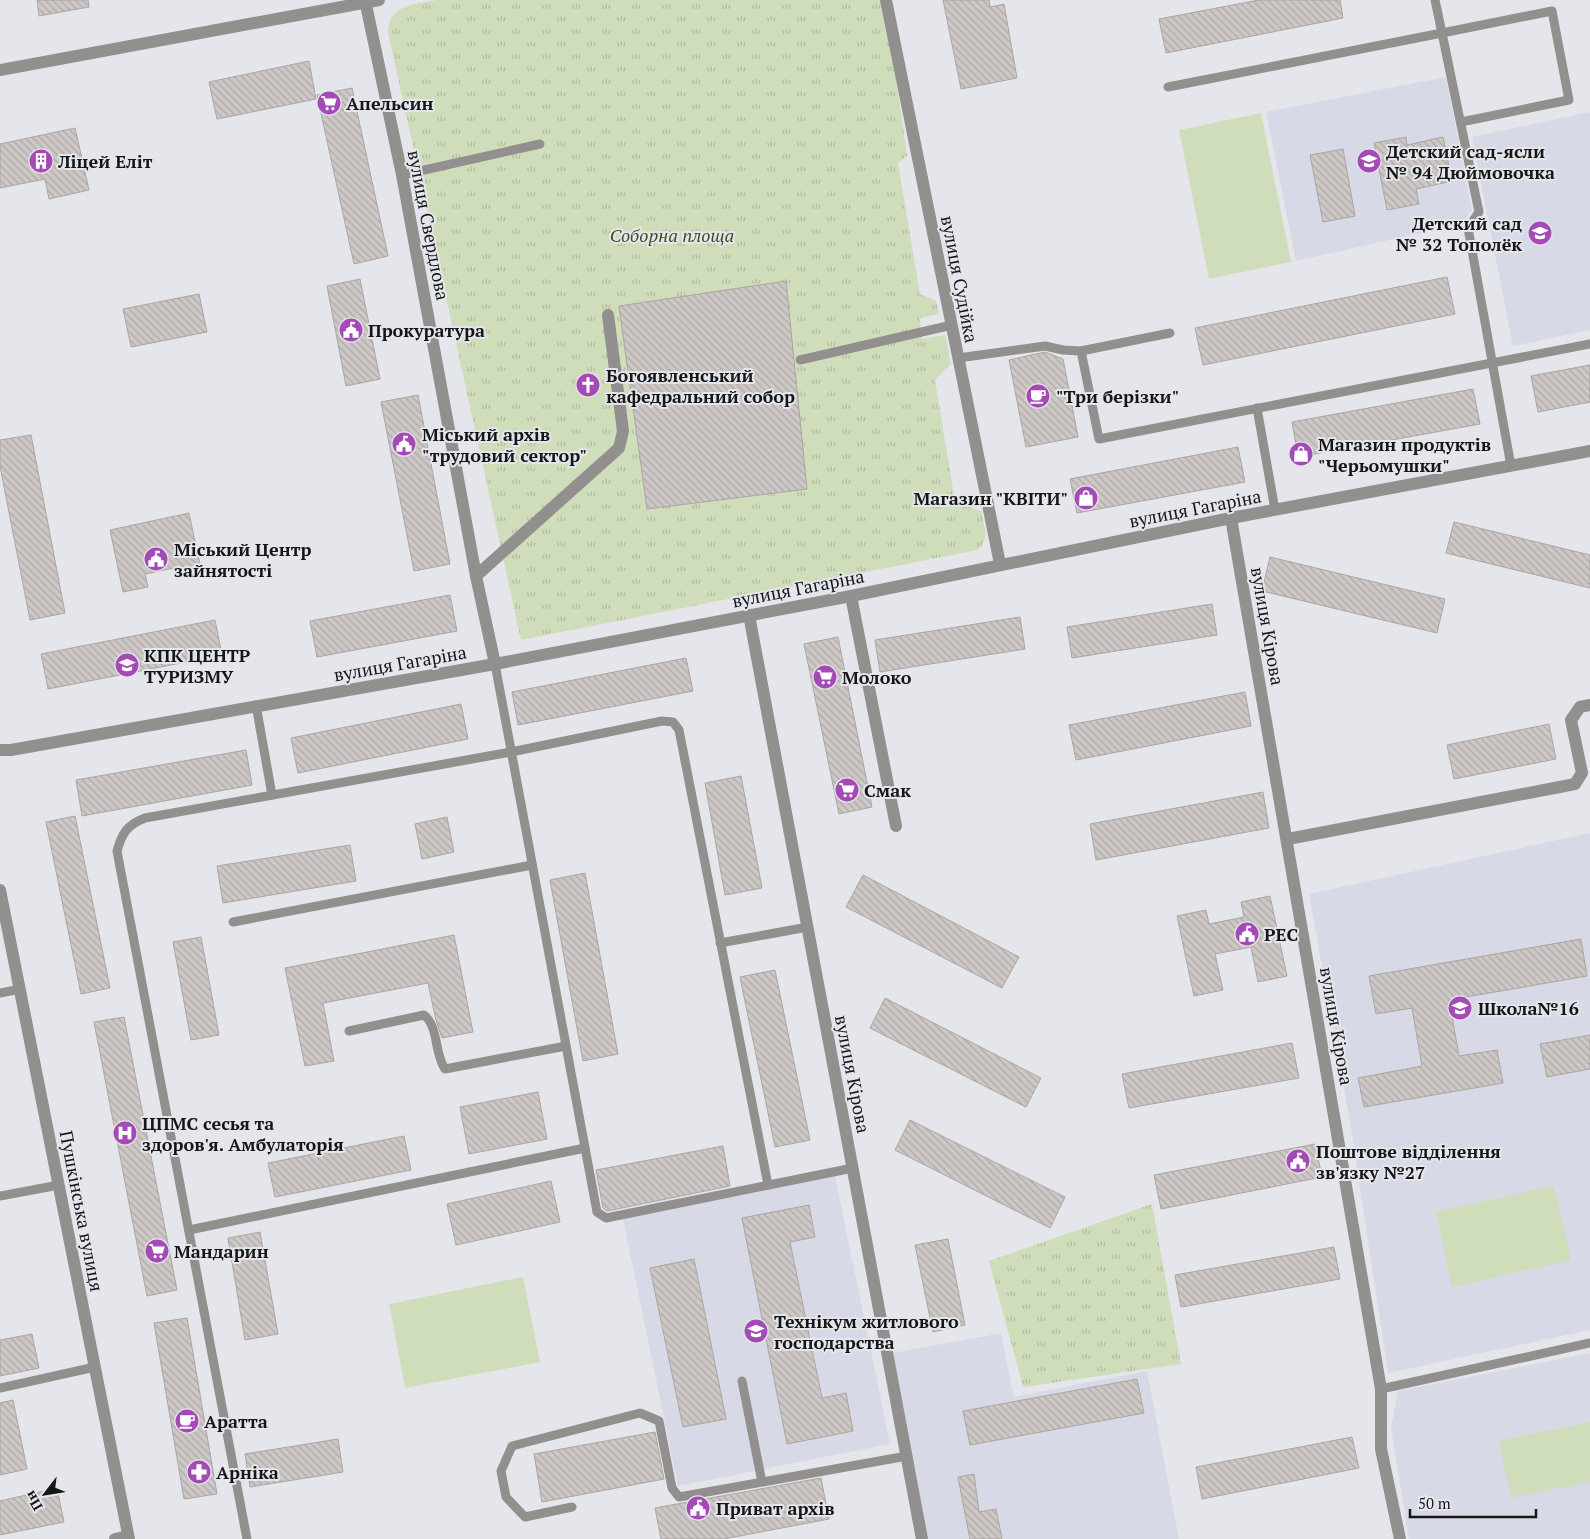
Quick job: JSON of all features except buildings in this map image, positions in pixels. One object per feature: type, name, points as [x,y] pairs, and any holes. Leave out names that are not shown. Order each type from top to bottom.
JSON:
[{"type":"street","points":[[0,70],[379,0]]},
{"type":"street","name":"вулиця Судійка","points":[[886,0],[1000,564]]},
{"type":"street","name":"вулиця Свердлова","points":[[366,1],[402,175],[476,576],[495,664]]},
{"type":"street","points":[[476,576],[619,448],[623,431],[608,316]]},
{"type":"street","name":"вулиця Гагаріна","points":[[4,752],[495,664],[575,647],[851,596],[1232,518],[1590,451]]},
{"type":"street","name":"вулиця Кірова","points":[[1232,518],[1381,1389],[1381,1450],[1400,1539]]},
{"type":"street","points":[[851,596],[896,826]]},
{"type":"street","name":"вулиця Кірова","points":[[749,615],[922,1539]]},
{"type":"street","points":[[1288,840],[1575,784],[1582,773],[1571,720],[1580,707],[1590,705]]},
{"type":"street","name":"Пушкінська вулиця","points":[[0,890],[129,1538]]},
{"type":"street","points":[[115,1539],[129,1538]]},
{"type":"lane","points":[[1435,0],[1479,212],[1468,228],[1512,466]]},
{"type":"lane","points":[[1168,87],[1552,10],[1569,100],[1461,122]]},
{"type":"lane","points":[[402,175],[540,144]]},
{"type":"lane","points":[[800,360],[952,325]]},
{"type":"lane","points":[[958,358],[1045,346],[1081,351],[1170,333]]},
{"type":"lane","points":[[1081,351],[1099,439],[1590,344]]},
{"type":"lane","points":[[1257,408],[1276,510]]},
{"type":"lane","points":[[495,664],[596,1212],[606,1218],[853,1168]]},
{"type":"lane","points":[[256,706],[272,795]]},
{"type":"lane","points":[[247,1539],[117,851],[120,839],[134,822],[145,818],[511,752],[662,721],[673,722],[679,730],[768,1186]]},
{"type":"lane","points":[[233,922],[532,865]]},
{"type":"lane","points":[[720,943],[808,927]]},
{"type":"lane","points":[[0,993],[20,989]]},
{"type":"lane","points":[[349,1031],[424,1014],[432,1026],[440,1061],[445,1069],[566,1046]]},
{"type":"lane","points":[[189,1230],[585,1148]]},
{"type":"lane","points":[[0,1196],[59,1185]]},
{"type":"lane","points":[[1381,1389],[1590,1343]]},
{"type":"lane","points":[[0,1388],[95,1367]]},
{"type":"lane","points":[[742,1381],[762,1482]]},
{"type":"lane","points":[[572,1507],[525,1517],[506,1497],[501,1471],[512,1446],[640,1413],[660,1421],[672,1488],[679,1497],[907,1456]]},
{"type":"shaded area","name":"Детский сад-ясли № 94 Дюймовочка","points":[[1446,77],[1472,210],[1461,224],[1296,261],[1266,112]]},
{"type":"shaded area","name":"Детский сад № 32 Тополёк","points":[[1590,112],[1590,330],[1513,346],[1472,137]]},
{"type":"shaded area","name":"Школа№16","points":[[1590,833],[1590,1330],[1388,1373],[1350,1122],[1309,894]]},
{"type":"shaded area","name":"Технікум житлового господарства","points":[[835,1176],[890,1444],[678,1486],[623,1219]]},
{"type":"shaded area","points":[[1001,1333],[1014,1397],[1147,1371],[1179,1539],[928,1539],[893,1353]]},
{"type":"shaded area","points":[[1590,1353],[1590,1539],[1409,1539],[1391,1428],[1398,1391]]},
{"type":"green space","name":"Соборна площа","points":[[437,0],[885,0],[907,156],[898,163],[920,294],[936,301],[939,314],[920,318],[922,339],[945,335],[951,364],[935,380],[955,501],[981,511],[985,527],[984,542],[977,550],[521,640],[388,32],[389,23],[398,11],[412,4]]},
{"type":"green space","points":[[1261,113],[1291,262],[1209,279],[1179,130]]},
{"type":"green space","points":[[1554,1186],[1571,1260],[1452,1287],[1436,1212]]},
{"type":"green space","points":[[1152,1204],[1181,1364],[1023,1387],[989,1261]]},
{"type":"green space","points":[[523,1277],[540,1362],[405,1388],[389,1304]]},
{"type":"green space","points":[[1590,1422],[1590,1482],[1511,1498],[1499,1441]]},
{"type":"place","name":"Апельсин","points":[[329,103]]},
{"type":"place","name":"Ліцей Еліт","points":[[41,161]]},
{"type":"place","name":"Детский сад-ясли № 94 Дюймовочка","points":[[1369,161]]},
{"type":"place","name":"Детский сад № 32 Тополёк","points":[[1540,233]]},
{"type":"place","name":"Прокуратура","points":[[351,330]]},
{"type":"place","name":"Богоявленський кафедральний собор","points":[[588,385]]},
{"type":"place","name":"\"Три берізки\"","points":[[1038,396]]},
{"type":"place","name":"Міський архів \"трудовий сектор\"","points":[[404,444]]},
{"type":"place","name":"Магазин продуктів \"Черьомушки\"","points":[[1301,454]]},
{"type":"place","name":"Магазин \"КВІТИ\"","points":[[1086,498]]},
{"type":"place","name":"Міський Центр зайнятості","points":[[156,559]]},
{"type":"place","name":"КПК ЦЕНТР ТУРИЗМУ","points":[[127,665]]},
{"type":"place","name":"Молоко","points":[[825,677]]},
{"type":"place","name":"Смак","points":[[847,790]]},
{"type":"place","name":"РЕС","points":[[1247,934]]},
{"type":"place","name":"Школа№16","points":[[1460,1008]]},
{"type":"place","name":"ЦПМС сесья та здоров'я. Амбулаторія","points":[[125,1133]]},
{"type":"place","name":"Поштове відділення зв'язку №27","points":[[1298,1161]]},
{"type":"place","name":"Мандарин","points":[[157,1251]]},
{"type":"place","name":"Технікум житлового господарства","points":[[756,1331]]},
{"type":"place","name":"Аратта","points":[[187,1421]]},
{"type":"place","name":"Арніка","points":[[199,1472]]},
{"type":"place","name":"Приват архів","points":[[698,1508]]}]
